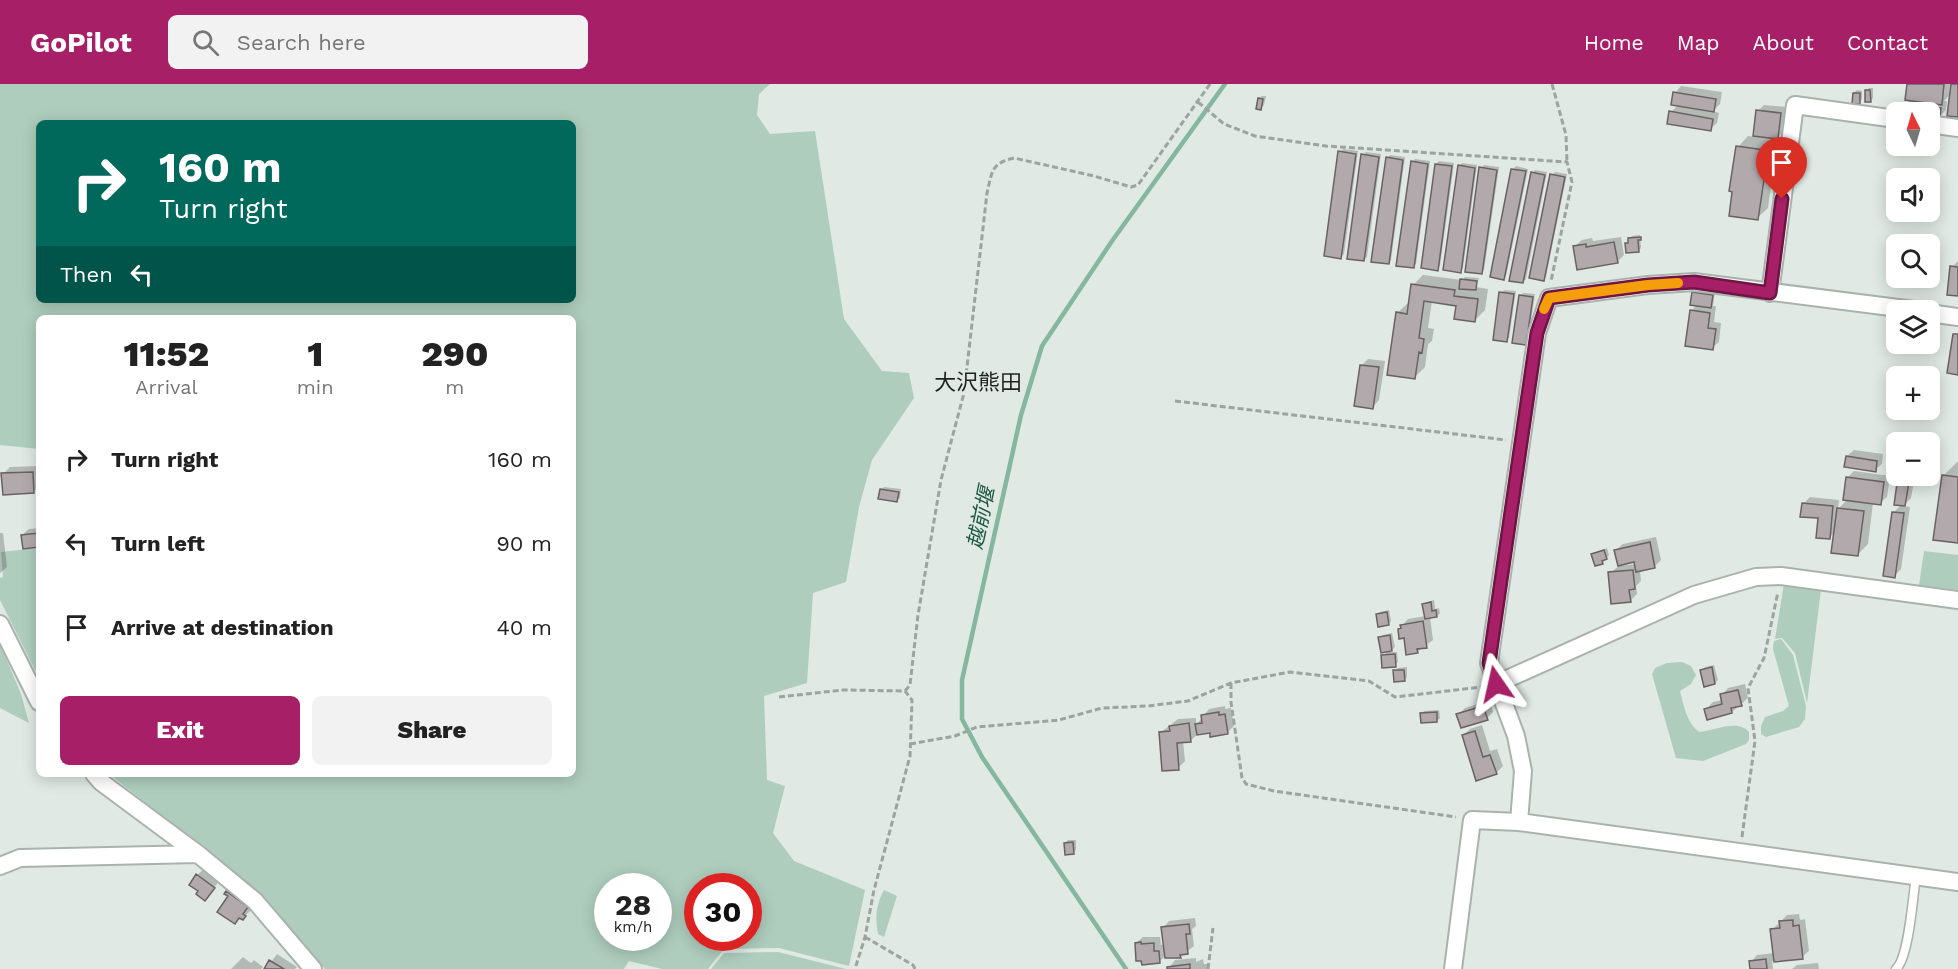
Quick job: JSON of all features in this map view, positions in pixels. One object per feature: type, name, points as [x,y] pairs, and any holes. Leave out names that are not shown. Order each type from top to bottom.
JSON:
[{"type":"street","points":[[1770,293],[1795,105],[1886,117]]},
{"type":"street","points":[[1940,126],[1958,128]]},
{"type":"street","points":[[1519,822],[1523,771],[1516,736],[1489,663],[1537,333],[1549,298],[1648,285],[1694,282],[1886,307]]},
{"type":"street","points":[[1940,315],[1958,317]]},
{"type":"street","points":[[1496,684],[1694,595],[1756,577],[1781,576],[1958,600]]},
{"type":"street","points":[[0,624],[36,696]]},
{"type":"street","points":[[96,777],[198,854],[255,901],[313,969]]},
{"type":"street","points":[[1453,969],[1472,820],[1519,822],[1958,882]]},
{"type":"street","points":[[0,866],[20,858],[198,854]]},
{"type":"lane","points":[[1896,969],[1905,954],[1916,876]]},
{"type":"path","points":[[905,692],[910,685],[918,615],[941,480],[964,393],[987,193],[993,168],[1002,161],[1014,158],[1131,187],[1142,180],[1200,103],[1210,84]]},
{"type":"path","points":[[1549,298],[1572,182],[1567,162],[1566,135],[1552,84]]},
{"type":"path","points":[[1200,103],[1224,124],[1255,136],[1316,145],[1567,162]]},
{"type":"path","points":[[1174,401],[1521,442]]},
{"type":"path","points":[[1740,851],[1755,741],[1748,688],[1764,658],[1781,576]]},
{"type":"path","points":[[910,744],[962,733],[974,728],[1059,720],[1102,708],[1188,701],[1231,683],[1290,672],[1369,681],[1395,697],[1496,684]]},
{"type":"path","points":[[1231,683],[1231,702],[1242,778],[1246,784],[1274,791],[1472,820]]},
{"type":"path","points":[[779,697],[843,690],[905,692],[912,700],[910,756],[855,969]]},
{"type":"path","points":[[1208,969],[1213,928]]},
{"type":"path","points":[[865,936],[913,965],[915,969]]},
{"type":"green space","points":[[0,84],[770,84],[759,94],[757,115],[770,134],[815,131],[844,319],[882,371],[909,373],[914,398],[872,460],[859,507],[846,582],[813,593],[807,683],[764,696],[767,780],[785,786],[773,833],[794,861],[865,890],[849,966],[779,948],[762,948],[762,873],[684,873],[684,951],[722,951],[708,969],[662,969],[629,961],[624,969],[325,969],[265,898],[113,777],[576,777],[576,315],[36,315],[36,449],[0,445]]},
{"type":"green space","points":[[36,548],[36,672],[0,600],[0,578],[3,577],[1,552]]},
{"type":"green space","points":[[1924,551],[1958,555],[1958,590],[1919,585]]},
{"type":"green space","points":[[1784,584],[1821,589],[1807,703],[1795,653],[1782,638],[1775,639]]},
{"type":"green space","points":[[1781,639],[1793,655],[1806,706],[1805,719],[1799,727],[1766,737],[1761,734],[1761,726],[1765,717],[1783,711],[1789,706],[1773,649],[1774,641]]},
{"type":"green space","points":[[0,644],[21,694],[29,723],[0,708]]},
{"type":"green space","points":[[1682,662],[1691,666],[1696,675],[1691,684],[1680,691],[1692,725],[1700,732],[1726,726],[1739,726],[1749,732],[1749,740],[1746,744],[1703,761],[1676,758],[1652,674],[1655,668],[1667,663]]},
{"type":"green space","points":[[884,890],[897,896],[884,937],[878,934],[876,917]]},
{"type":"green space","points":[[778,952],[846,969],[711,969],[724,953]]},
{"type":"building","points":[[1907,84],[1944,84],[1942,105],[1940,102],[1905,100]]},
{"type":"building","points":[[1951,84],[1958,84],[1958,117],[1947,116]]},
{"type":"building","points":[[1865,90],[1870,90],[1871,102],[1865,102]]},
{"type":"building","points":[[1673,92],[1716,99],[1714,112],[1671,105]]},
{"type":"building","points":[[1853,93],[1860,93],[1860,104],[1852,104]]},
{"type":"building","points":[[1258,98],[1263,99],[1261,110],[1256,109]]},
{"type":"building","points":[[1756,110],[1781,113],[1778,139],[1753,136]]},
{"type":"building","points":[[1669,111],[1713,119],[1711,131],[1667,124]]},
{"type":"building","points":[[1736,146],[1779,152],[1776,174],[1765,173],[1758,220],[1729,216],[1732,192],[1729,191]]},
{"type":"building","points":[[1338,151],[1356,154],[1341,259],[1324,256]]},
{"type":"building","points":[[1361,154],[1379,157],[1364,261],[1347,259]]},
{"type":"building","points":[[1386,157],[1403,160],[1389,264],[1371,262]]},
{"type":"building","points":[[1411,161],[1428,164],[1414,268],[1396,266]]},
{"type":"building","points":[[1435,164],[1452,166],[1438,271],[1421,268]]},
{"type":"building","points":[[1458,165],[1475,168],[1461,273],[1443,270]]},
{"type":"building","points":[[1479,167],[1497,170],[1482,274],[1465,272]]},
{"type":"building","points":[[1511,169],[1526,171],[1504,280],[1490,277]]},
{"type":"building","points":[[1531,172],[1545,175],[1523,283],[1509,281]]},
{"type":"building","points":[[1550,174],[1565,177],[1544,281],[1529,278]]},
{"type":"building","points":[[1641,237],[1641,240],[1638,240],[1639,252],[1626,253],[1625,243],[1628,243],[1628,238]]},
{"type":"building","points":[[1614,242],[1618,263],[1577,270],[1573,246],[1586,244],[1586,247]]},
{"type":"building","points":[[1950,266],[1958,267],[1958,296],[1947,295]]},
{"type":"building","points":[[1460,279],[1477,281],[1476,290],[1459,289]]},
{"type":"building","points":[[1411,284],[1455,290],[1454,296],[1478,299],[1475,322],[1454,319],[1456,306],[1424,301],[1419,338],[1424,339],[1422,353],[1419,352],[1415,379],[1387,375],[1396,312],[1407,314]]},
{"type":"building","points":[[1499,292],[1514,294],[1507,342],[1493,340]]},
{"type":"building","points":[[1692,292],[1713,295],[1711,308],[1690,305]]},
{"type":"building","points":[[1519,295],[1533,297],[1526,345],[1512,343]]},
{"type":"building","points":[[1690,310],[1710,313],[1708,328],[1716,329],[1713,350],[1685,346]]},
{"type":"building","points":[[1953,334],[1958,334],[1958,375],[1947,373]]},
{"type":"building","points":[[1360,365],[1379,367],[1373,409],[1354,406]]},
{"type":"building","points":[[1846,456],[1877,461],[1876,472],[1844,467]]},
{"type":"building","points":[[33,472],[34,493],[3,495],[1,473]]},
{"type":"building","points":[[1942,475],[1958,477],[1958,543],[1933,540]]},
{"type":"building","points":[[1846,477],[1884,482],[1881,505],[1843,500]]},
{"type":"building","points":[[1897,486],[1908,486],[1905,506],[1894,505]]},
{"type":"building","points":[[880,489],[899,492],[897,502],[878,499]]},
{"type":"building","points":[[1802,503],[1833,506],[1830,539],[1816,538],[1818,518],[1800,517]]},
{"type":"building","points":[[1837,508],[1864,511],[1858,556],[1831,553]]},
{"type":"building","points":[[1892,512],[1904,513],[1895,578],[1883,576]]},
{"type":"building","points":[[36,533],[36,547],[23,549],[21,535]]},
{"type":"building","points":[[1650,542],[1655,568],[1636,572],[1634,562],[1618,566],[1614,550]]},
{"type":"building","points":[[1604,550],[1607,559],[1602,561],[1603,564],[1595,566],[1591,554]]},
{"type":"building","points":[[1633,570],[1635,589],[1629,590],[1631,602],[1611,604],[1608,572]]},
{"type":"building","points":[[1431,602],[1432,611],[1436,610],[1437,617],[1425,619],[1422,604]]},
{"type":"building","points":[[1387,612],[1389,625],[1378,627],[1376,614]]},
{"type":"building","points":[[1423,621],[1427,648],[1417,649],[1418,653],[1406,655],[1404,638],[1399,639],[1400,625]]},
{"type":"building","points":[[1390,635],[1392,651],[1381,653],[1378,637]]},
{"type":"building","points":[[1395,654],[1396,667],[1382,668],[1381,655]]},
{"type":"building","points":[[1712,667],[1715,684],[1704,687],[1700,670]]},
{"type":"building","points":[[1393,670],[1404,670],[1405,681],[1394,682]]},
{"type":"building","points":[[1738,690],[1742,706],[1731,708],[1732,713],[1707,720],[1704,709],[1722,704],[1720,694]]},
{"type":"building","points":[[1483,706],[1488,720],[1461,728],[1456,714]]},
{"type":"building","points":[[1219,712],[1219,715],[1225,714],[1228,734],[1210,737],[1210,733],[1197,735],[1195,724],[1202,723],[1201,715]]},
{"type":"building","points":[[1437,712],[1437,722],[1421,723],[1420,713]]},
{"type":"building","points":[[1189,723],[1191,742],[1177,743],[1179,770],[1162,771],[1159,732],[1170,731],[1169,726]]},
{"type":"building","points":[[1475,731],[1483,757],[1490,755],[1497,774],[1476,781],[1462,735]]},
{"type":"building","points":[[1073,842],[1074,854],[1065,855],[1064,843]]},
{"type":"building","points":[[196,874],[215,888],[205,901],[196,894],[198,891],[189,885]]},
{"type":"building","points":[[226,891],[248,907],[243,914],[246,916],[243,920],[239,918],[235,924],[217,912],[228,896],[224,894]]},
{"type":"building","points":[[1793,920],[1793,926],[1799,925],[1803,959],[1774,962],[1770,929],[1780,928],[1779,921]]},
{"type":"building","points":[[1189,924],[1190,934],[1186,934],[1188,954],[1180,955],[1181,958],[1165,958],[1161,927]]},
{"type":"building","points":[[1141,942],[1141,944],[1154,943],[1154,951],[1159,951],[1160,963],[1142,965],[1141,961],[1136,961],[1135,943]]},
{"type":"building","points":[[1766,959],[1767,969],[1750,969],[1749,961]]},
{"type":"building","points":[[269,960],[284,969],[264,969]]},
{"type":"building","points":[[1190,964],[1190,969],[1167,969],[1167,967]]},
{"type":"waterway","name":"越前堰","points":[[1126,969],[982,757],[962,719],[962,680],[1021,415],[1042,346],[1112,241],[1225,84]]},
{"type":"slow traffic","points":[[1544,309],[1549,298],[1678,283]]},
{"type":"district","name":"大沢熊田","points":[[978,382]]},
{"type":"route","points":[[1496,684],[1489,663],[1537,333],[1549,298],[1648,285],[1694,282],[1770,293],[1782,199]]}]
